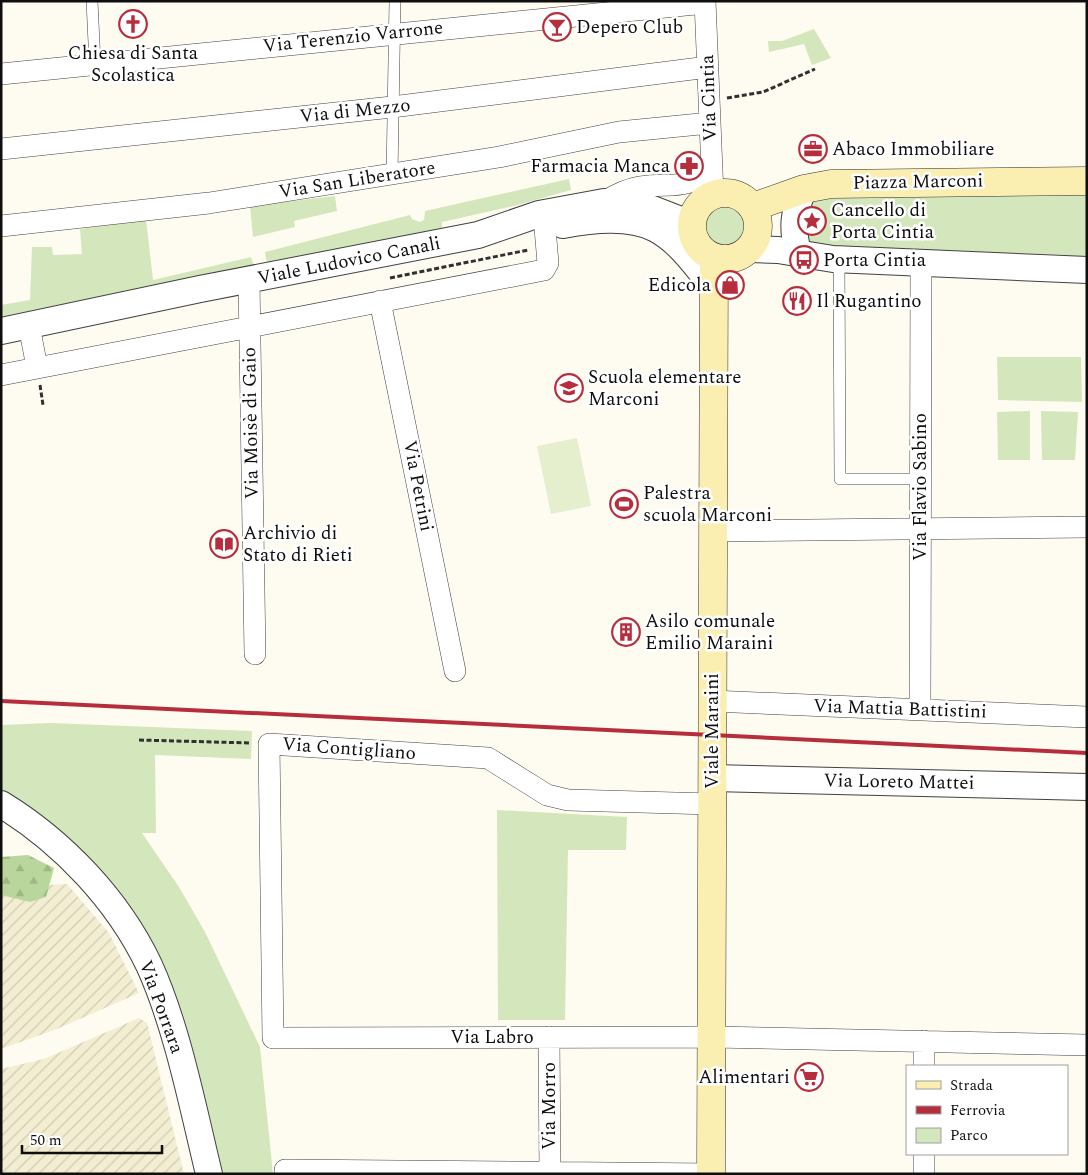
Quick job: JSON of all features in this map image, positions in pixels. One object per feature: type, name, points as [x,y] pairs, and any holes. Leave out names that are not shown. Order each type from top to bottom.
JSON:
[{"type":"main road","name":"Piazza Marconi","points":[[753,207],[804,189],[858,182],[1087,180]]},
{"type":"main road","points":[[713,182],[724,193],[735,194],[745,199],[753,207],[757,215],[758,233],[750,249],[734,259],[714,258],[698,246],[692,228],[693,217],[713,182]]},
{"type":"main road","name":"Viale Maraini","points":[[711,1174],[714,258]]},
{"type":"street","name":"Via Terenzio Varrone","points":[[1,74],[705,2]]},
{"type":"street","name":"Via Cintia","points":[[705,2],[713,182]]},
{"type":"street","name":"Via di Mezzo","points":[[1,149],[392,107],[708,67]]},
{"type":"street","name":"Via San Liberatore","points":[[1,226],[209,203],[392,176],[499,157],[619,132],[710,123]]},
{"type":"street","points":[[604,202],[618,193],[639,187],[713,182]]},
{"type":"street","points":[[798,253],[793,220],[796,204],[804,189]]},
{"type":"street","name":"Viale Ludovico Canali","points":[[1,330],[29,326],[200,289],[478,235],[539,214],[604,202],[650,208],[681,220],[692,228]]},
{"type":"street","points":[[478,235],[609,220],[634,223],[655,229],[686,254],[713,287]]},
{"type":"street","points":[[1,375],[544,270],[548,263],[544,228]]},
{"type":"street","points":[[750,249],[839,259],[1087,270]]},
{"type":"street","name":"Via Flavio Sabino","points":[[920,710],[921,263]]},
{"type":"street","name":"Via Moisè di Gaio","points":[[248,281],[255,654]]},
{"type":"street","name":"Via Petrini","points":[[380,301],[455,671]]},
{"type":"street","points":[[29,326],[37,368]]},
{"type":"street","points":[[713,531],[1087,526]]},
{"type":"street","name":"Via Mattia Battistini","points":[[712,700],[1087,717]]},
{"type":"street","name":"Via Contigliano","points":[[273,1038],[269,744],[488,758],[547,795],[568,800],[712,791]]},
{"type":"street","name":"Via Loreto Mattei","points":[[712,791],[1087,787]]},
{"type":"street","name":"Via Porrara","points":[[1,804],[39,830],[87,875],[107,899],[149,966],[169,1022],[209,1174]]},
{"type":"street","name":"Via Morro","points":[[549,1037],[550,1173]]},
{"type":"street","name":"Via Labro","points":[[273,1038],[712,1037],[1087,1045]]},
{"type":"street","points":[[924,1041],[924,1065]]},
{"type":"street","points":[[924,1155],[924,1174]]},
{"type":"street","points":[[285,1170],[711,1174]]},
{"type":"lane","points":[[92,1],[95,64]]},
{"type":"lane","points":[[392,176],[395,1]]},
{"type":"lane","points":[[839,259],[840,479],[920,479]]},
{"type":"path","points":[[709,100],[763,92],[815,69]]},
{"type":"path","points":[[139,740],[269,744]]},
{"type":"shaded area","points":[[67,884],[109,933],[139,993],[57,1029],[1,1049],[1,888]]},
{"type":"shaded area","points":[[139,1018],[147,1023],[184,1174],[1,1174],[1,1069],[44,1059]]},
{"type":"green space","points":[[814,29],[831,58],[812,65],[804,44],[769,52],[768,41],[782,41]]},
{"type":"green space","points":[[569,179],[571,190],[518,205],[442,222],[442,231],[1,320],[1,305],[30,300],[32,247],[52,247],[53,255],[82,254],[80,229],[146,219],[153,280],[251,257],[254,266],[267,263],[265,252],[410,215],[412,219],[420,222],[424,220],[425,211]]},
{"type":"green space","points":[[1087,193],[1087,258],[819,247],[810,243],[803,234],[811,201],[827,197]]},
{"type":"green space","points":[[335,196],[337,211],[294,221],[295,227],[253,237],[250,206]]},
{"type":"green space","points":[[730,205],[738,208],[744,214],[747,226],[744,238],[738,244],[722,247],[714,244],[708,238],[705,222],[708,214],[714,208]]},
{"type":"green space","points":[[997,357],[1081,357],[1082,402],[998,400]]},
{"type":"green space","points":[[1030,411],[1030,460],[998,460],[997,412]]},
{"type":"green space","points":[[1041,411],[1078,412],[1075,460],[1042,460]]},
{"type":"green space","points":[[577,438],[591,506],[551,514],[537,446]]},
{"type":"green space","points":[[51,723],[252,731],[251,759],[155,755],[156,833],[142,833],[179,887],[205,932],[260,1047],[273,1174],[209,1174],[130,932],[1,804],[1,725]]},
{"type":"green space","points":[[497,810],[627,817],[626,850],[568,850],[565,1020],[498,1020]]},
{"type":"green space","points":[[28,855],[54,868],[46,897],[30,902],[1,895],[1,857]]},
{"type":"railway","points":[[1,701],[1087,753]]},
{"type":"place","name":"Chiesa di Santa Scolastica","points":[[133,24]]},
{"type":"place","name":"Depero Club","points":[[557,27]]},
{"type":"place","name":"Abaco Immobiliare","points":[[813,149]]},
{"type":"place","name":"Farmacia Manca","points":[[689,166]]},
{"type":"place","name":"Cancello di Porta Cintia","points":[[812,221]]},
{"type":"place","name":"Porta Cintia","points":[[804,260]]},
{"type":"place","name":"Edicola","points":[[730,285]]},
{"type":"place","name":"Il Rugantino","points":[[797,301]]},
{"type":"place","name":"Scuola elementare Marconi","points":[[569,388]]},
{"type":"place","name":"Palestra scuola Marconi","points":[[624,504]]},
{"type":"place","name":"Archivio di Stato di Rieti","points":[[224,544]]},
{"type":"place","name":"Asilo comunale Emilio Maraini","points":[[626,632]]},
{"type":"place","name":"Alimentari","points":[[809,1077]]}]
